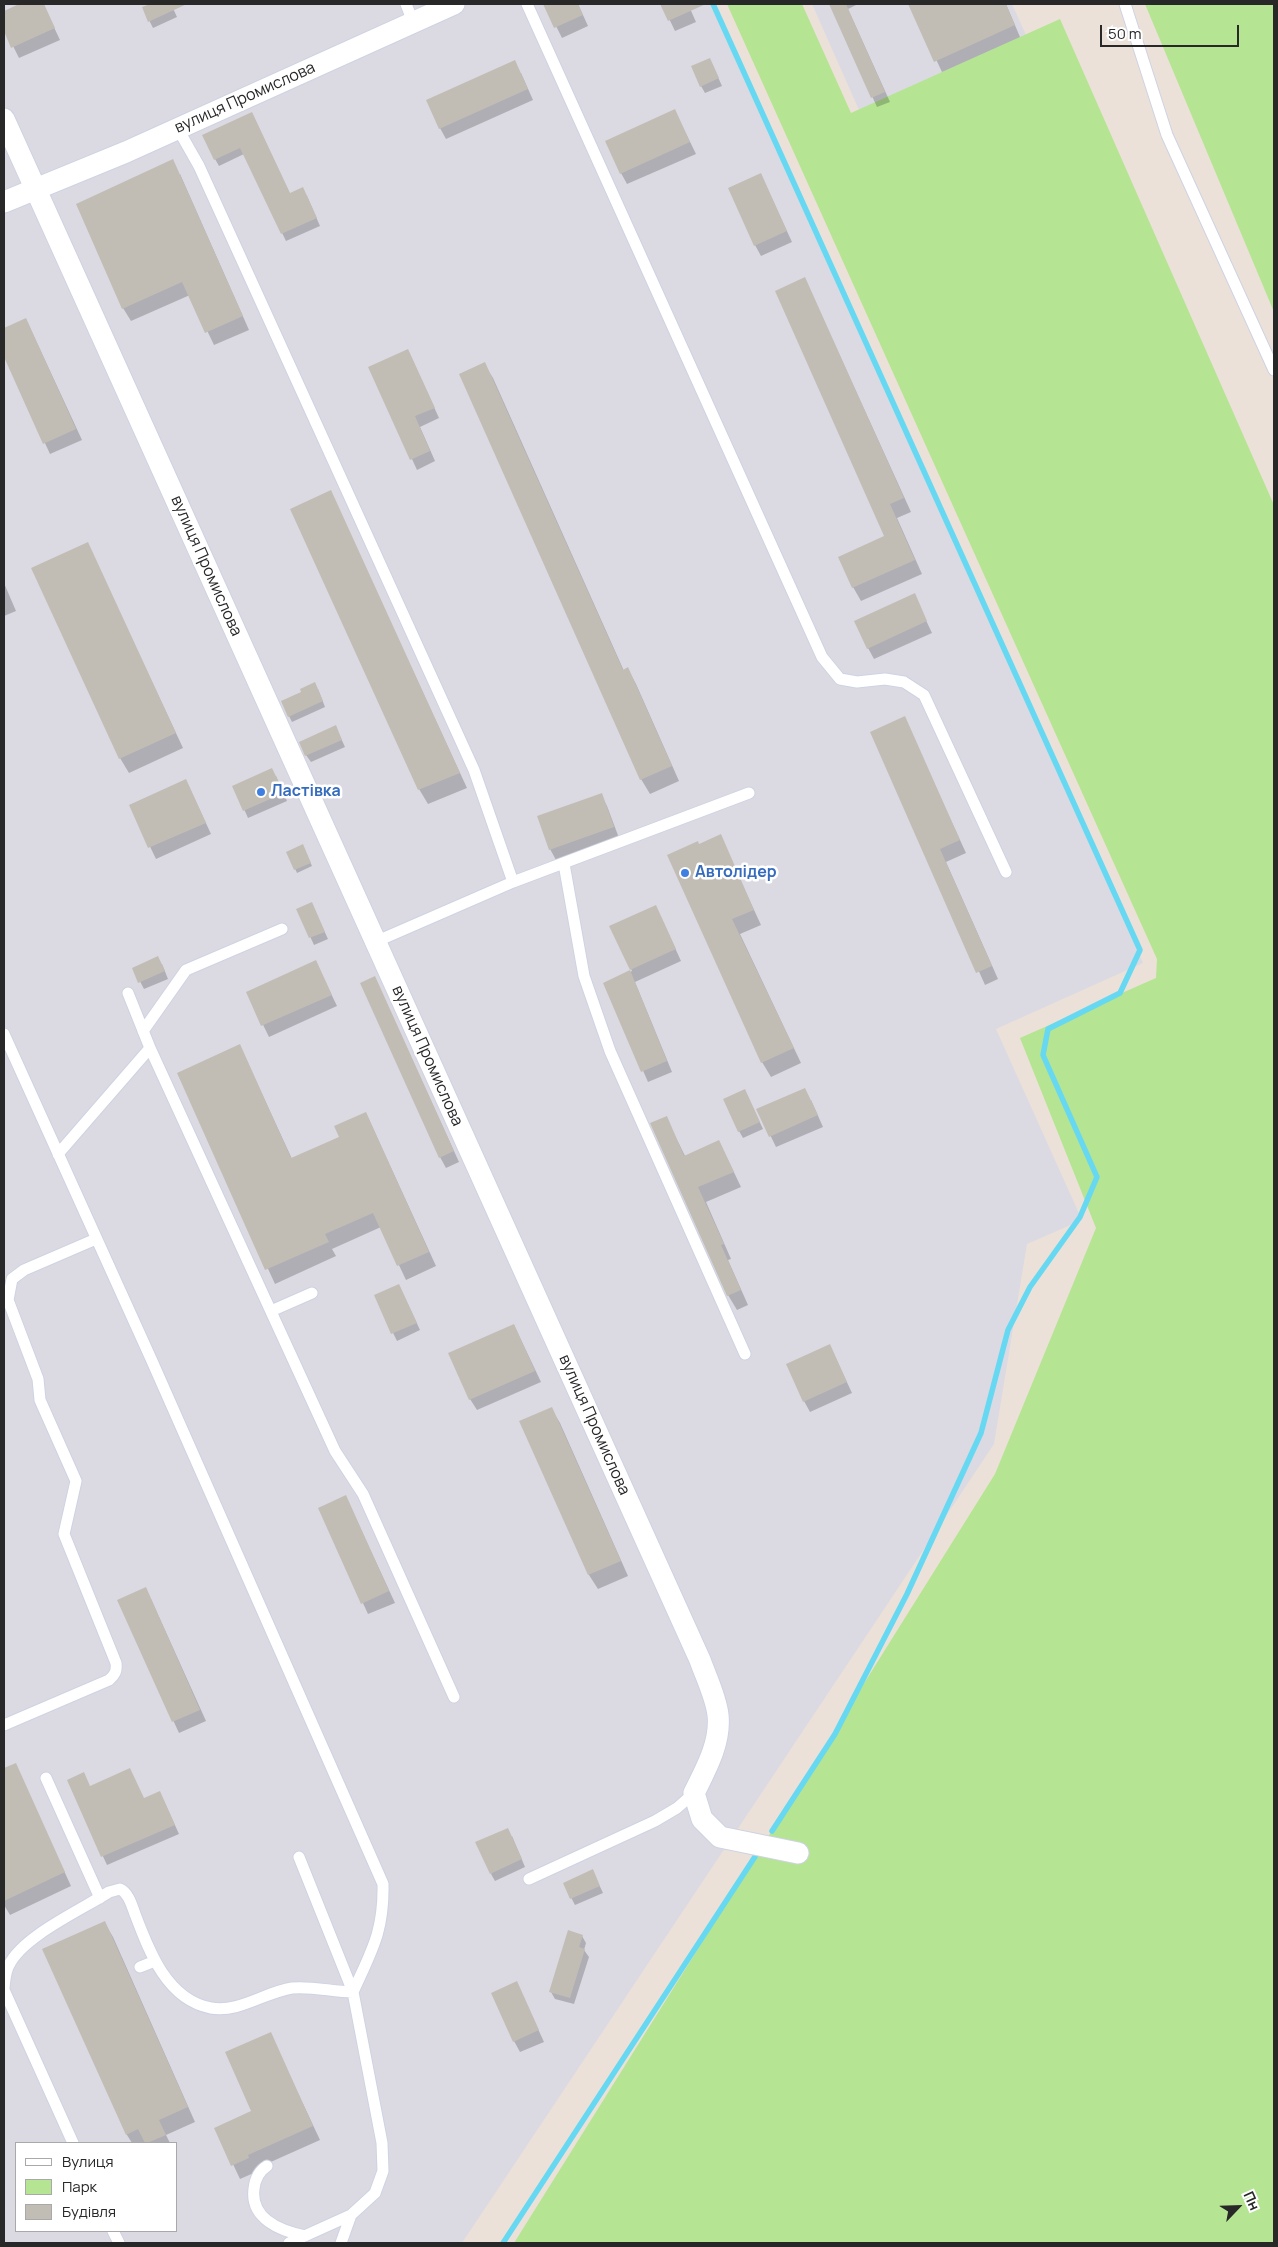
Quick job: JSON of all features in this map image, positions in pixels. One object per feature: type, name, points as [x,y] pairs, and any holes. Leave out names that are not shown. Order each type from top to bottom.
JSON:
[{"type":"street","name":"вулиця Промислова","points":[[4,202],[178,129],[409,13],[454,4]]},
{"type":"street","name":"вулиця Промислова","points":[[4,119],[709,1685],[718,1715],[716,1739],[708,1765],[694,1793]]},
{"type":"street","points":[[694,1793],[702,1819],[720,1837],[798,1853]]},
{"type":"lane","points":[[527,4],[822,657],[840,679],[857,682],[885,679],[904,682],[924,695],[1006,872]]},
{"type":"lane","points":[[1125,4],[1167,135],[1274,370]]},
{"type":"lane","points":[[178,129],[199,166],[474,770],[514,882]]},
{"type":"lane","points":[[376,942],[514,882],[749,793]]},
{"type":"lane","points":[[564,864],[584,976],[610,1050],[745,1354]]},
{"type":"lane","points":[[143,1031],[186,970],[282,929]]},
{"type":"lane","points":[[128,993],[150,1048],[335,1451],[363,1494],[454,1697]]},
{"type":"lane","points":[[4,1034],[383,1884],[382,1924],[375,1946],[353,1992]]},
{"type":"lane","points":[[58,1154],[150,1048]]},
{"type":"lane","points":[[4,1725],[108,1680],[114,1676],[116,1670],[116,1662],[64,1534],[76,1480],[40,1400],[38,1379],[8,1300],[12,1279],[24,1270],[96,1239]]},
{"type":"lane","points":[[271,1311],[312,1293]]},
{"type":"lane","points":[[46,1778],[100,1898]]},
{"type":"lane","points":[[529,1879],[655,1821],[678,1808],[694,1793]]},
{"type":"lane","points":[[289,2243],[351,2216],[375,2193],[383,2171],[382,2143],[353,1992],[299,1857]]},
{"type":"lane","points":[[73,2142],[4,1989],[9,1964],[25,1945],[39,1934],[100,1898],[115,1890],[124,1891],[155,1960],[165,1977],[178,1991],[193,2002],[212,2008],[237,2006],[290,1989],[313,1988],[353,1992]]},
{"type":"lane","points":[[140,1966],[155,1960]]},
{"type":"lane","points":[[267,2166],[254,2184],[253,2195],[255,2205],[261,2216],[273,2225],[290,2233],[305,2236]]},
{"type":"lane","points":[[341,2243],[351,2216]]},
{"type":"shaded area","points":[[4,4],[710,4],[1143,963],[996,1029],[1082,1220],[1027,1244],[994,1444],[462,2243],[4,2243]]},
{"type":"shaded area","points":[[812,4],[1012,4],[1026,35],[859,110]]},
{"type":"green space","points":[[727,4],[802,4],[851,113],[1060,19],[1274,505],[1274,2243],[514,2243],[995,1474],[1096,1228],[1020,1038],[1156,978],[1157,959]]},
{"type":"green space","points":[[1145,4],[1274,4],[1274,312]]},
{"type":"building","points":[[19,4],[44,4],[55,28],[11,48],[4,31],[4,11]]},
{"type":"building","points":[[150,4],[187,4],[148,22],[142,7]]},
{"type":"building","points":[[543,4],[578,4],[583,15],[554,28]]},
{"type":"building","points":[[660,4],[706,4],[668,21]]},
{"type":"building","points":[[829,4],[846,4],[885,92],[871,98]]},
{"type":"building","points":[[908,4],[1006,4],[1015,25],[934,62]]},
{"type":"building","points":[[710,58],[719,78],[700,87],[691,66]]},
{"type":"building","points":[[515,60],[528,89],[439,129],[426,100]]},
{"type":"building","points":[[675,109],[690,142],[620,174],[605,141]]},
{"type":"building","points":[[252,112],[290,193],[303,187],[317,218],[281,234],[240,148],[214,160],[202,135]]},
{"type":"building","points":[[173,159],[243,316],[205,333],[182,282],[122,309],[76,204]]},
{"type":"building","points":[[761,173],[787,231],[754,246],[728,188]]},
{"type":"building","points":[[805,277],[904,498],[890,504],[915,560],[852,588],[838,557],[884,536],[775,291]]},
{"type":"building","points":[[26,318],[76,429],[43,444],[4,357],[4,328]]},
{"type":"building","points":[[408,349],[435,408],[415,416],[430,451],[410,460],[368,367]]},
{"type":"building","points":[[485,362],[623,670],[628,667],[672,766],[640,780],[459,374]]},
{"type":"building","points":[[331,490],[460,773],[418,790],[290,509]]},
{"type":"building","points":[[88,542],[176,733],[119,759],[31,568]]},
{"type":"building","points":[[915,593],[927,621],[867,649],[854,621]]},
{"type":"building","points":[[315,682],[323,701],[288,717],[281,701],[301,692],[300,689]]},
{"type":"building","points":[[905,716],[960,840],[940,849],[992,966],[976,973],[870,732]]},
{"type":"building","points":[[336,725],[342,740],[305,756],[299,742]]},
{"type":"building","points":[[272,768],[284,793],[243,811],[232,786]]},
{"type":"building","points":[[186,779],[206,823],[148,848],[129,805]]},
{"type":"building","points":[[602,793],[614,827],[549,850],[537,816]]},
{"type":"building","points":[[721,834],[754,910],[732,919],[794,1048],[761,1063],[667,855],[698,841],[699,844]]},
{"type":"building","points":[[303,844],[311,863],[294,870],[286,852]]},
{"type":"building","points":[[312,902],[325,932],[309,938],[296,909]]},
{"type":"building","points":[[656,905],[676,949],[630,970],[609,926]]},
{"type":"building","points":[[158,956],[165,971],[138,983],[132,968]]},
{"type":"building","points":[[316,960],[332,995],[261,1026],[246,992]]},
{"type":"building","points":[[630,970],[667,1061],[641,1072],[603,983]]},
{"type":"building","points":[[375,976],[454,1151],[439,1158],[360,983]]},
{"type":"building","points":[[240,1044],[291,1158],[339,1137],[334,1126],[366,1112],[429,1252],[397,1266],[373,1213],[325,1234],[329,1242],[265,1270],[177,1073]]},
{"type":"building","points":[[805,1088],[818,1115],[769,1137],[756,1109]]},
{"type":"building","points":[[745,1089],[760,1122],[738,1132],[723,1099]]},
{"type":"building","points":[[667,1116],[684,1156],[719,1140],[734,1172],[698,1187],[724,1244],[721,1245],[741,1290],[727,1296],[650,1123]]},
{"type":"building","points":[[399,1284],[417,1323],[391,1334],[374,1295]]},
{"type":"building","points":[[514,1324],[535,1371],[469,1400],[448,1353]]},
{"type":"building","points":[[830,1344],[847,1382],[803,1402],[786,1364]]},
{"type":"building","points":[[552,1407],[621,1561],[588,1575],[519,1421]]},
{"type":"building","points":[[346,1495],[389,1591],[361,1604],[318,1508]]},
{"type":"building","points":[[146,1587],[200,1710],[172,1722],[117,1600]]},
{"type":"building","points":[[16,1763],[65,1872],[4,1901],[4,1768]]},
{"type":"building","points":[[130,1768],[144,1798],[160,1791],[175,1825],[101,1857],[67,1780],[84,1772],[90,1786]]},
{"type":"building","points":[[508,1828],[522,1859],[490,1874],[475,1842]]},
{"type":"building","points":[[593,1869],[600,1886],[570,1899],[563,1883]]},
{"type":"building","points":[[105,1921],[188,2107],[159,2120],[166,2135],[149,2142],[144,2142],[138,2129],[126,2135],[42,1949]]},
{"type":"building","points":[[568,1930],[583,1935],[579,1947],[585,1949],[570,1998],[549,1992]]},
{"type":"building","points":[[517,1981],[539,2030],[513,2042],[491,1993]]},
{"type":"building","points":[[271,2032],[313,2126],[248,2155],[249,2158],[231,2166],[214,2128],[251,2111],[225,2052]]},
{"type":"waterway","points":[[713,4],[1140,950],[1120,993],[1048,1029],[1043,1055],[1097,1177],[1080,1217],[1030,1287],[1008,1330],[981,1433],[907,1594],[835,1734],[772,1831]]},
{"type":"waterway","points":[[503,2243],[758,1852]]},
{"type":"place","name":"Ластівка","points":[[261,792]]},
{"type":"place","name":"Автолідер","points":[[685,873]]}]
